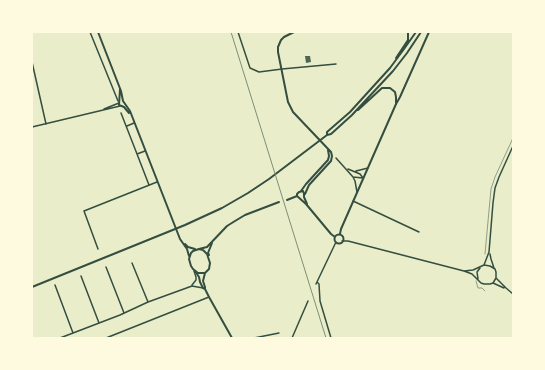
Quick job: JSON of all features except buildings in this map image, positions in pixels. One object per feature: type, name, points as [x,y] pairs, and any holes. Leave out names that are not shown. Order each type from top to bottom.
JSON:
[{"type":"main road","points":[[98,32],[123,98],[121,104],[127,106],[182,243],[190,256],[190,262],[232,338]]},
{"type":"main road","points":[[287,200],[298,197],[302,198],[309,185],[331,161],[332,156],[331,152],[293,112],[288,102],[278,52],[280,43],[284,37],[294,32]]},
{"type":"main road","points":[[390,68],[408,40],[408,32]]},
{"type":"main road","points":[[327,135],[327,132],[350,112],[390,68],[416,32]]},
{"type":"main road","points":[[352,115],[407,53],[421,32]]},
{"type":"main road","points":[[298,197],[335,237],[334,240],[336,242],[339,243],[342,241],[343,237],[340,234],[341,229],[429,32]]},
{"type":"main road","points":[[32,287],[185,226],[222,208],[269,179],[317,144],[366,104],[382,88],[390,88],[395,92],[396,104]]},
{"type":"main road","points":[[298,197],[298,192],[301,191],[328,160],[328,149]]},
{"type":"main road","points":[[301,191],[304,192],[308,207]]},
{"type":"main road","points":[[190,256],[193,251],[207,247],[227,226],[235,220],[279,202]]},
{"type":"main road","points":[[335,237],[340,234]]},
{"type":"main road","points":[[204,289],[205,287],[203,281],[205,273],[210,266],[208,253],[213,242]]},
{"type":"main road","points":[[182,243],[205,252],[209,257]]},
{"type":"main road","points":[[194,270],[205,273]]},
{"type":"street","points":[[32,128],[121,104],[90,32]]},
{"type":"street","points":[[238,32],[250,68],[259,72],[336,64]]},
{"type":"street","points":[[32,62],[46,124]]},
{"type":"street","points":[[110,80],[116,78]]},
{"type":"street","points":[[121,112],[149,186]]},
{"type":"street","points":[[126,126],[134,123]]},
{"type":"street","points":[[484,266],[489,252],[495,188],[513,146]]},
{"type":"street","points":[[137,154],[145,151]]},
{"type":"street","points":[[336,158],[353,177],[357,192]]},
{"type":"street","points":[[355,172],[368,168]]},
{"type":"street","points":[[346,169],[360,174],[363,178]]},
{"type":"street","points":[[353,177],[363,178]]},
{"type":"street","points":[[98,249],[84,211],[157,182]]},
{"type":"street","points":[[353,201],[419,232]]},
{"type":"street","points":[[342,241],[348,241],[464,271],[472,274],[481,283],[487,285],[493,283],[506,288]]},
{"type":"street","points":[[331,338],[320,301],[319,284],[317,283],[336,242]]},
{"type":"street","points":[[489,252],[496,272],[496,278],[493,283]]},
{"type":"street","points":[[132,263],[148,302]]},
{"type":"street","points":[[464,271],[473,270],[484,266],[490,266],[495,269]]},
{"type":"street","points":[[106,267],[124,313]]},
{"type":"street","points":[[479,281],[477,272],[481,267]]},
{"type":"street","points":[[192,286],[196,280],[194,270]]},
{"type":"street","points":[[81,276],[99,323]]},
{"type":"street","points":[[496,278],[513,294]]},
{"type":"street","points":[[55,285],[73,332]]},
{"type":"street","points":[[60,338],[148,302],[192,286],[204,289]]},
{"type":"street","points":[[106,338],[209,297]]},
{"type":"street","points":[[292,338],[308,301]]},
{"type":"street","points":[[254,338],[279,333]]},
{"type":"path","points":[[474,279],[478,288],[482,288],[485,291]]},
{"type":"railway","points":[[231,32],[326,338]]}]
